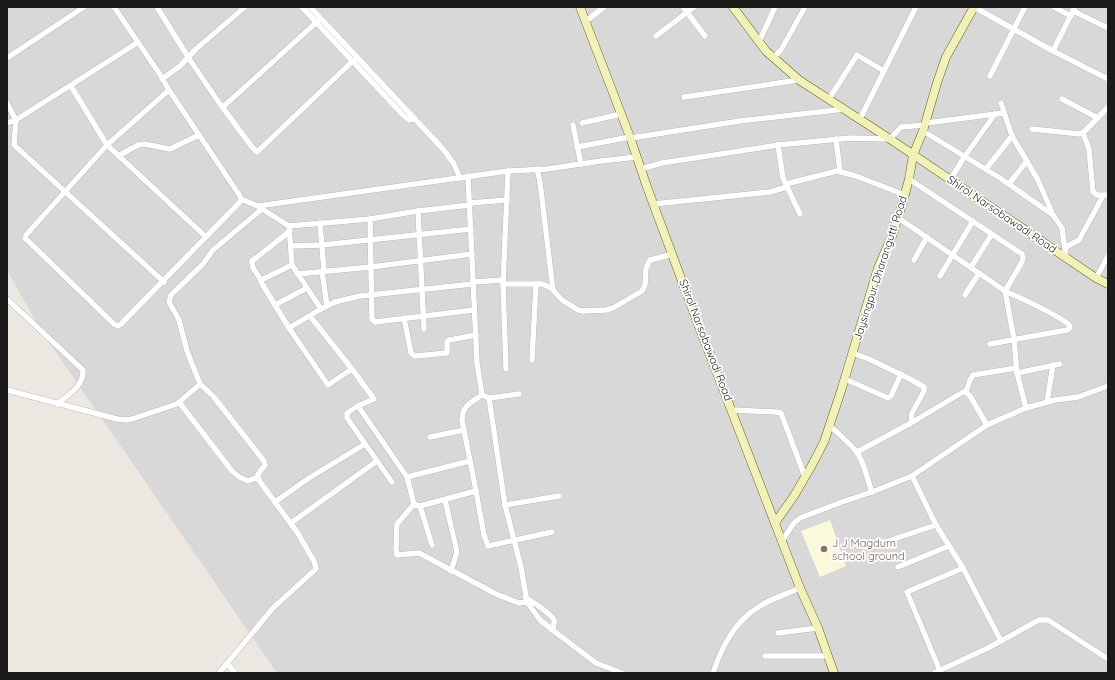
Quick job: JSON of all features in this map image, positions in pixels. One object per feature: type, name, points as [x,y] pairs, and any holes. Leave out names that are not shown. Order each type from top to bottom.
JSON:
[{"type":"main road","name":"Shirol Narsobawadi Road","points":[[580,7],[630,137],[653,204],[698,324],[800,588],[818,628],[834,673]]},
{"type":"main road","name":"Jaysingpur Dharangutti Road","points":[[775,523],[805,478],[824,442],[845,379],[878,268],[892,236],[905,195],[910,179],[913,155],[925,126],[937,83],[946,57],[974,7]]},
{"type":"main road","name":"Shirol Narsobawadi Road","points":[[737,9],[759,42],[773,58],[798,80],[845,109],[1096,278],[1108,284]]},
{"type":"street","points":[[7,58],[84,7]]},
{"type":"street","points":[[114,7],[241,199],[260,207],[289,228],[292,265],[307,288],[324,307]]},
{"type":"street","points":[[157,7],[188,57],[222,107],[257,152],[355,59]]},
{"type":"street","points":[[162,79],[180,66],[196,49],[246,7]]},
{"type":"street","points":[[302,7],[318,20],[450,156],[460,178]]},
{"type":"street","points":[[310,7],[318,20]]},
{"type":"street","points":[[586,21],[604,7]]},
{"type":"street","points":[[683,7],[704,36]]},
{"type":"street","points":[[656,36],[694,7]]},
{"type":"street","points":[[759,42],[775,7]]},
{"type":"street","points":[[773,58],[780,50],[805,7]]},
{"type":"street","points":[[860,119],[916,7]]},
{"type":"street","points":[[974,7],[1108,79]]},
{"type":"street","points":[[990,76],[1025,7]]},
{"type":"street","points":[[1054,7],[1073,11],[1108,28]]},
{"type":"street","points":[[1054,51],[1073,11]]},
{"type":"street","points":[[222,107],[318,20]]},
{"type":"street","points":[[7,123],[16,120],[137,43]]},
{"type":"street","points":[[829,99],[857,55],[884,70]]},
{"type":"street","points":[[684,97],[798,80]]},
{"type":"street","points":[[71,86],[106,145],[206,237]]},
{"type":"street","points":[[168,90],[106,145],[26,235],[25,238],[114,324],[118,326],[164,282],[239,203],[241,199]]},
{"type":"street","points":[[1062,99],[1098,118]]},
{"type":"street","points":[[7,103],[16,120],[14,145],[164,282]]},
{"type":"street","points":[[1001,103],[1012,136],[1038,180],[1053,215],[1062,228],[1066,248],[1066,257]]},
{"type":"street","points":[[1032,130],[1074,134],[1083,133],[1108,107]]},
{"type":"street","points":[[577,147],[630,137],[740,121],[845,109]]},
{"type":"street","points":[[641,169],[662,163],[778,145],[836,138],[861,137],[890,139],[901,127],[925,126],[1004,113]]},
{"type":"street","points":[[582,123],[621,114]]},
{"type":"street","points":[[950,180],[995,114]]},
{"type":"street","points":[[573,126],[581,164]]},
{"type":"street","points":[[925,126],[965,156],[1009,184],[1053,215]]},
{"type":"street","points":[[1083,133],[1089,149],[1093,192],[1097,196],[1106,195]]},
{"type":"street","points":[[118,156],[138,145],[144,144],[170,149],[199,135]]},
{"type":"street","points":[[986,169],[1012,136]]},
{"type":"street","points":[[836,138],[840,171]]},
{"type":"street","points":[[778,145],[783,178],[800,214]]},
{"type":"street","points":[[179,402],[232,471],[239,477],[248,481],[258,477],[258,474],[265,465],[264,461],[214,396],[200,384],[179,320],[169,302],[170,297],[203,264],[213,250],[260,207],[364,190],[468,176],[508,171],[547,169],[637,157]]},
{"type":"street","points":[[1009,184],[1027,161]]},
{"type":"street","points":[[537,169],[554,290]]},
{"type":"street","points":[[506,368],[503,282],[508,171]]},
{"type":"street","points":[[653,204],[770,192],[831,172],[840,171],[905,195]]},
{"type":"street","points":[[468,176],[477,363],[482,395]]},
{"type":"street","points":[[910,179],[1022,254],[1022,262],[1005,291],[1014,339],[1017,370],[1026,408]]},
{"type":"street","points":[[1066,248],[1079,240],[1106,195]]},
{"type":"street","points":[[352,369],[328,385],[289,328],[253,268],[252,261],[289,228],[320,223],[370,219],[418,211],[507,200]]},
{"type":"street","points":[[418,211],[424,330]]},
{"type":"street","points":[[897,217],[1005,291],[1068,323],[1070,326],[1067,330],[990,344]]},
{"type":"street","points":[[370,219],[372,319],[375,322],[474,310]]},
{"type":"street","points":[[940,276],[973,221]]},
{"type":"street","points":[[320,223],[324,307]]},
{"type":"street","points":[[291,246],[322,245],[471,229]]},
{"type":"street","points":[[970,267],[992,234]]},
{"type":"street","points":[[914,260],[927,238]]},
{"type":"street","points":[[297,274],[472,254]]},
{"type":"street","points":[[289,328],[335,302],[360,296],[473,283],[503,282],[542,284],[554,290],[562,300],[578,310],[613,308],[640,293],[644,289],[646,268],[650,260],[673,254]]},
{"type":"street","points":[[1096,278],[1108,256]]},
{"type":"street","points":[[261,280],[292,265]]},
{"type":"street","points":[[965,295],[979,273]]},
{"type":"street","points":[[532,360],[536,284]]},
{"type":"street","points":[[275,305],[307,288]]},
{"type":"street","points":[[7,299],[83,370],[82,377],[77,388],[57,404]]},
{"type":"street","points":[[310,316],[374,399],[348,411],[347,416],[392,482]]},
{"type":"street","points":[[404,318],[411,353],[415,356],[447,353],[447,342],[449,340],[476,335]]},
{"type":"street","points":[[852,354],[869,359],[922,386],[924,389],[912,413],[911,423]]},
{"type":"street","points":[[966,392],[973,375],[1057,364],[1047,402]]},
{"type":"street","points":[[845,379],[888,398],[891,396],[900,374]]},
{"type":"street","points":[[7,390],[117,419],[127,420],[171,406],[179,402],[200,384]]},
{"type":"street","points":[[782,541],[794,523],[800,518],[912,476],[987,425],[1026,408],[1055,400],[1078,397],[1108,386]]},
{"type":"street","points":[[857,452],[911,423],[963,392],[966,392]]},
{"type":"street","points":[[966,392],[987,425]]},
{"type":"street","points":[[482,395],[489,398],[519,394]]},
{"type":"street","points":[[482,395],[467,405],[462,411],[462,420],[484,535],[488,546],[552,532]]},
{"type":"street","points":[[489,398],[505,505],[521,566],[526,600],[540,620],[552,630],[596,663],[622,673]]},
{"type":"street","points":[[358,406],[407,477],[414,504]]},
{"type":"street","points":[[732,410],[781,413],[805,478]]},
{"type":"street","points":[[829,425],[857,452],[867,474],[872,492]]},
{"type":"street","points":[[430,437],[464,430]]},
{"type":"street","points":[[275,502],[309,478],[365,444]]},
{"type":"street","points":[[291,523],[377,461]]},
{"type":"street","points":[[407,477],[470,461]]},
{"type":"street","points":[[912,476],[936,525],[963,568],[1001,641]]},
{"type":"street","points":[[219,673],[273,608],[316,569],[314,561],[291,523],[258,477]]},
{"type":"street","points":[[414,504],[420,506],[476,491]]},
{"type":"street","points":[[505,505],[559,496]]},
{"type":"street","points":[[445,500],[457,552],[451,571]]},
{"type":"street","points":[[414,504],[397,524],[396,549],[398,555],[419,553],[496,594],[519,603],[526,600],[534,603],[553,617],[554,622],[552,630]]},
{"type":"street","points":[[420,506],[432,545]]},
{"type":"street","points":[[888,542],[936,525]]},
{"type":"street","points":[[898,567],[950,546]]},
{"type":"street","points":[[940,671],[908,592],[963,568]]},
{"type":"street","points":[[712,673],[730,635],[743,619],[761,606],[800,588]]},
{"type":"street","points":[[934,673],[1001,641],[1039,620],[1048,620],[1108,659]]},
{"type":"street","points":[[778,633],[818,628]]},
{"type":"street","points":[[765,656],[827,656]]},
{"type":"street","points":[[227,663],[235,673]]},
{"type":"shaded area","points":[[7,7],[1108,7],[1108,673],[277,673],[40,329],[7,270]]},
{"type":"shaded area","name":"J J Magdum school ground","points":[[830,520],[846,566],[820,577],[801,531]]},
{"type":"place","name":"J J Magdum school ground","points":[[824,549]]}]
